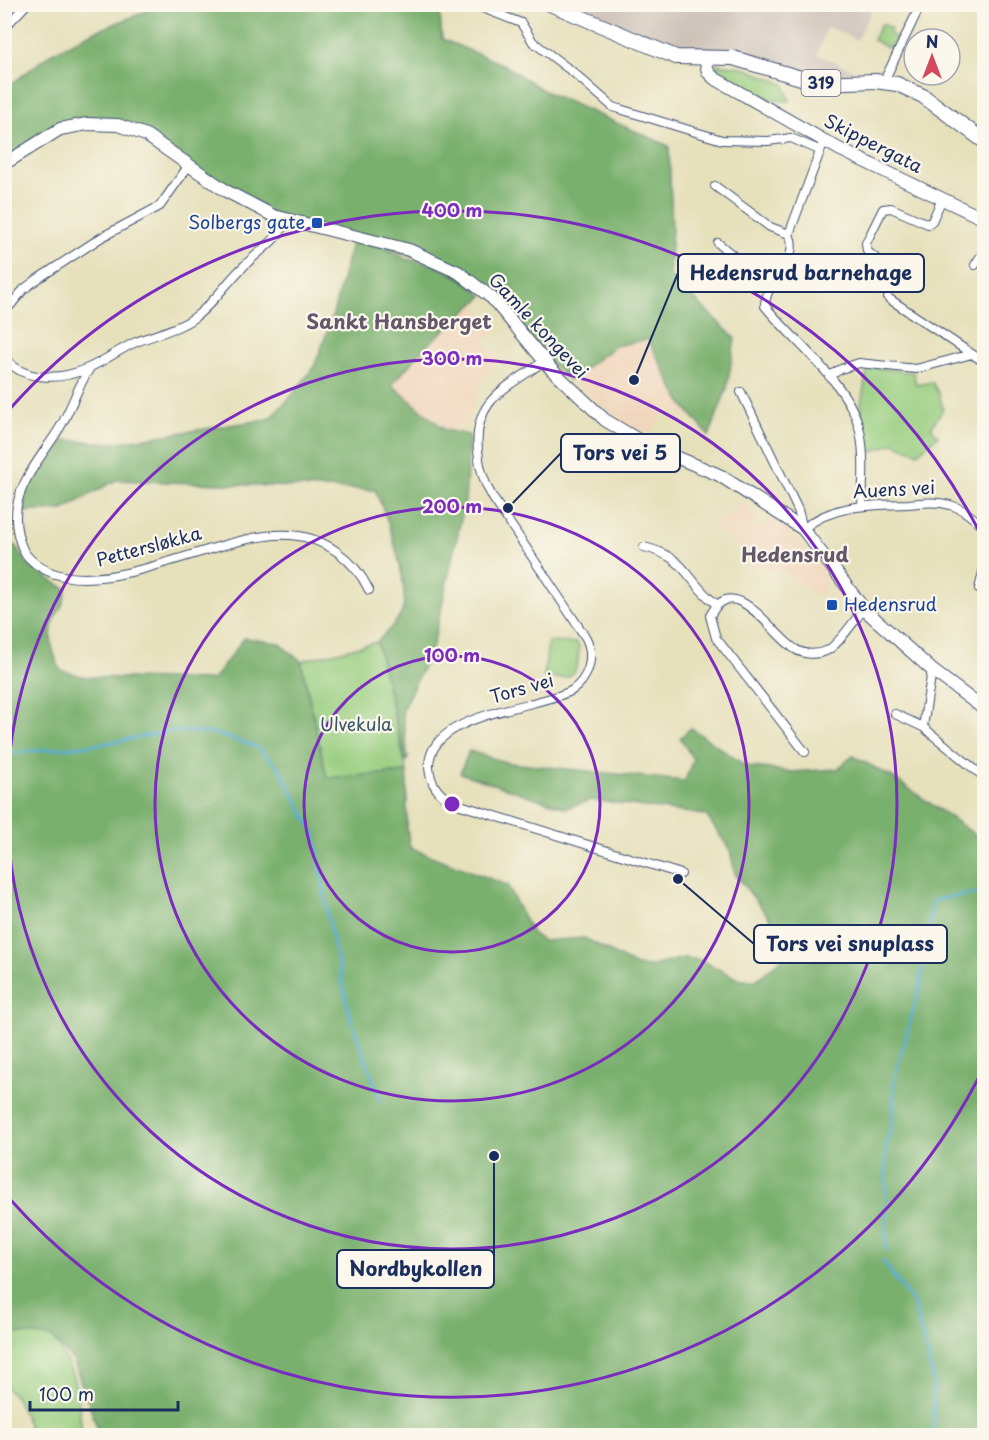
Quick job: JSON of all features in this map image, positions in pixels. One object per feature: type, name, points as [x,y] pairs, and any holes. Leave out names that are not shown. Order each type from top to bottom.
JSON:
[{"type":"main road","name":"319","points":[[550,4],[670,56],[733,58],[818,83],[884,81],[905,87],[923,96],[984,141]]},
{"type":"main road","name":"Skippergata","points":[[705,58],[708,72],[714,78],[822,146],[984,219]]},
{"type":"main road","name":"Gamle kongevei","points":[[4,164],[60,129],[73,125],[118,125],[146,135],[256,208],[286,221],[401,248],[458,272],[496,302],[544,361],[585,403],[627,435],[718,475],[803,529],[835,575],[864,609],[932,670],[984,709]]},
{"type":"street","points":[[4,28],[27,4]]},
{"type":"street","points":[[475,5],[521,23],[533,42],[613,107],[722,140],[768,141],[791,138],[822,146],[789,234],[792,250],[765,301],[768,311],[829,376],[849,406],[859,428],[862,448],[862,505]]},
{"type":"street","points":[[884,81],[920,6]]},
{"type":"street","points":[[4,313],[24,290],[39,278],[102,237],[160,206],[189,165]]},
{"type":"street","points":[[715,186],[770,227],[789,234]]},
{"type":"street","points":[[890,270],[867,251],[866,243],[883,208],[891,208],[928,224],[932,221],[942,199]]},
{"type":"street","points":[[4,356],[16,368],[34,376],[48,377],[90,368],[122,348],[195,318],[242,267],[280,233],[286,221]]},
{"type":"street","points":[[718,243],[771,287]]},
{"type":"street","points":[[975,265],[984,251]]},
{"type":"street","points":[[888,298],[984,362]]},
{"type":"street","points":[[829,376],[859,363],[916,369],[972,354]]},
{"type":"street","name":"Tors vei","points":[[544,361],[494,396],[486,406],[477,428],[479,464],[483,480],[500,509],[586,638],[591,651],[590,664],[582,682],[571,692],[466,723],[441,736],[434,745],[429,761],[432,781],[444,798],[454,803],[681,874]]},
{"type":"street","name":"Pettersløkka","points":[[90,368],[74,393],[62,424],[25,471],[12,496],[10,509],[14,535],[28,558],[39,568],[63,578],[92,579],[133,570],[236,540],[289,535],[309,537],[342,555],[363,577],[369,590]]},
{"type":"street","name":"Gamle kongevei","points":[[741,392],[798,510],[803,529]]},
{"type":"street","name":"Auens vei","points":[[803,529],[812,521],[828,514],[862,505],[943,504],[963,511],[984,527]]},
{"type":"street","points":[[644,547],[665,552],[681,563],[703,594],[716,604]]},
{"type":"street","points":[[984,568],[979,584],[979,589],[984,593]]},
{"type":"street","points":[[805,752],[716,638],[710,616],[716,604],[728,599],[742,602],[796,649],[813,654],[829,650],[864,609]]},
{"type":"street","points":[[923,727],[932,670]]},
{"type":"street","points":[[895,714],[923,727],[984,777]]},
{"type":"shaded area","points":[[572,5],[874,5],[857,40],[827,27],[817,54],[854,70],[852,74],[821,78],[798,73],[732,49],[688,52]]},
{"type":"shaded area","points":[[475,305],[496,330],[483,341],[499,361],[483,378],[467,423],[446,431],[392,385],[424,348]]},
{"type":"shaded area","points":[[648,339],[680,401],[692,419],[667,408],[649,435],[620,421],[570,380],[615,346]]},
{"type":"shaded area","points":[[743,503],[749,505],[758,528],[775,519],[798,539],[825,575],[826,584],[820,597],[776,566],[769,573],[713,525]]},
{"type":"green space","points":[[163,5],[439,5],[442,39],[504,65],[544,91],[669,146],[672,230],[669,275],[735,338],[727,388],[709,436],[680,401],[648,339],[615,346],[570,380],[549,362],[500,302],[437,262],[286,221],[118,125],[73,125],[5,164],[5,89],[49,55],[91,33]]},
{"type":"green space","points":[[881,24],[891,28],[889,33],[897,38],[889,48],[873,40]]},
{"type":"green space","points":[[716,64],[742,67],[784,84],[790,101],[771,100],[716,68]]},
{"type":"green space","points":[[353,238],[381,246],[405,259],[432,264],[460,278],[483,296],[424,348],[392,385],[445,430],[469,435],[465,502],[432,649],[402,710],[408,759],[406,762],[377,642],[401,614],[404,587],[397,552],[375,490],[116,480],[63,510],[20,512],[23,494],[64,440],[113,443],[269,419],[290,398],[314,367],[331,322]]},
{"type":"green space","points":[[868,366],[914,373],[916,385],[932,382],[939,394],[943,409],[931,428],[938,436],[918,453],[894,443],[866,454],[861,403]]},
{"type":"green space","points":[[4,530],[31,568],[66,589],[64,602],[55,619],[51,636],[60,670],[85,677],[213,680],[244,638],[278,643],[301,661],[327,778],[407,772],[407,828],[410,848],[507,885],[532,933],[543,941],[585,938],[636,966],[649,967],[683,958],[701,960],[740,980],[756,980],[794,949],[735,874],[730,850],[706,815],[592,800],[566,808],[460,773],[469,751],[509,763],[685,781],[693,759],[680,738],[691,728],[746,766],[792,772],[837,769],[853,756],[892,777],[984,841],[984,1435],[100,1435],[73,1360],[52,1337],[5,1332]]},
{"type":"green space","name":"Ulvekula","points":[[377,642],[407,772],[327,778],[301,661]]},
{"type":"green space","points":[[548,642],[577,643],[579,646],[575,670],[568,677],[544,677]]},
{"type":"green space","points":[[18,1331],[52,1337],[60,1349],[75,1384],[82,1435],[33,1435],[16,1398],[5,1386],[4,1332]]},
{"type":"waterway","points":[[4,754],[102,744],[173,731],[213,733],[255,746],[279,768],[315,834],[328,917],[350,1016],[381,1102]]},
{"type":"waterway","points":[[886,1250],[886,1146],[893,1120],[894,1080],[920,986],[932,904],[938,899],[984,892]]},
{"type":"waterway","points":[[883,1261],[914,1305],[933,1377],[934,1430],[925,1436]]},
{"type":"place","name":"Solbergs gate","points":[[317,223]]},
{"type":"place","name":"Hedensrud barnehage","points":[[634,380]]},
{"type":"place","name":"Tors vei 5","points":[[508,508]]},
{"type":"place","name":"Hedensrud","points":[[832,605]]},
{"type":"place","name":"Tors vei snuplass","points":[[678,879]]},
{"type":"place","name":"Nordbykollen","points":[[494,1156]]},
{"type":"district","name":"Sankt Hansberget","points":[[399,322]]},
{"type":"district","name":"Hedensrud","points":[[795,555]]}]
